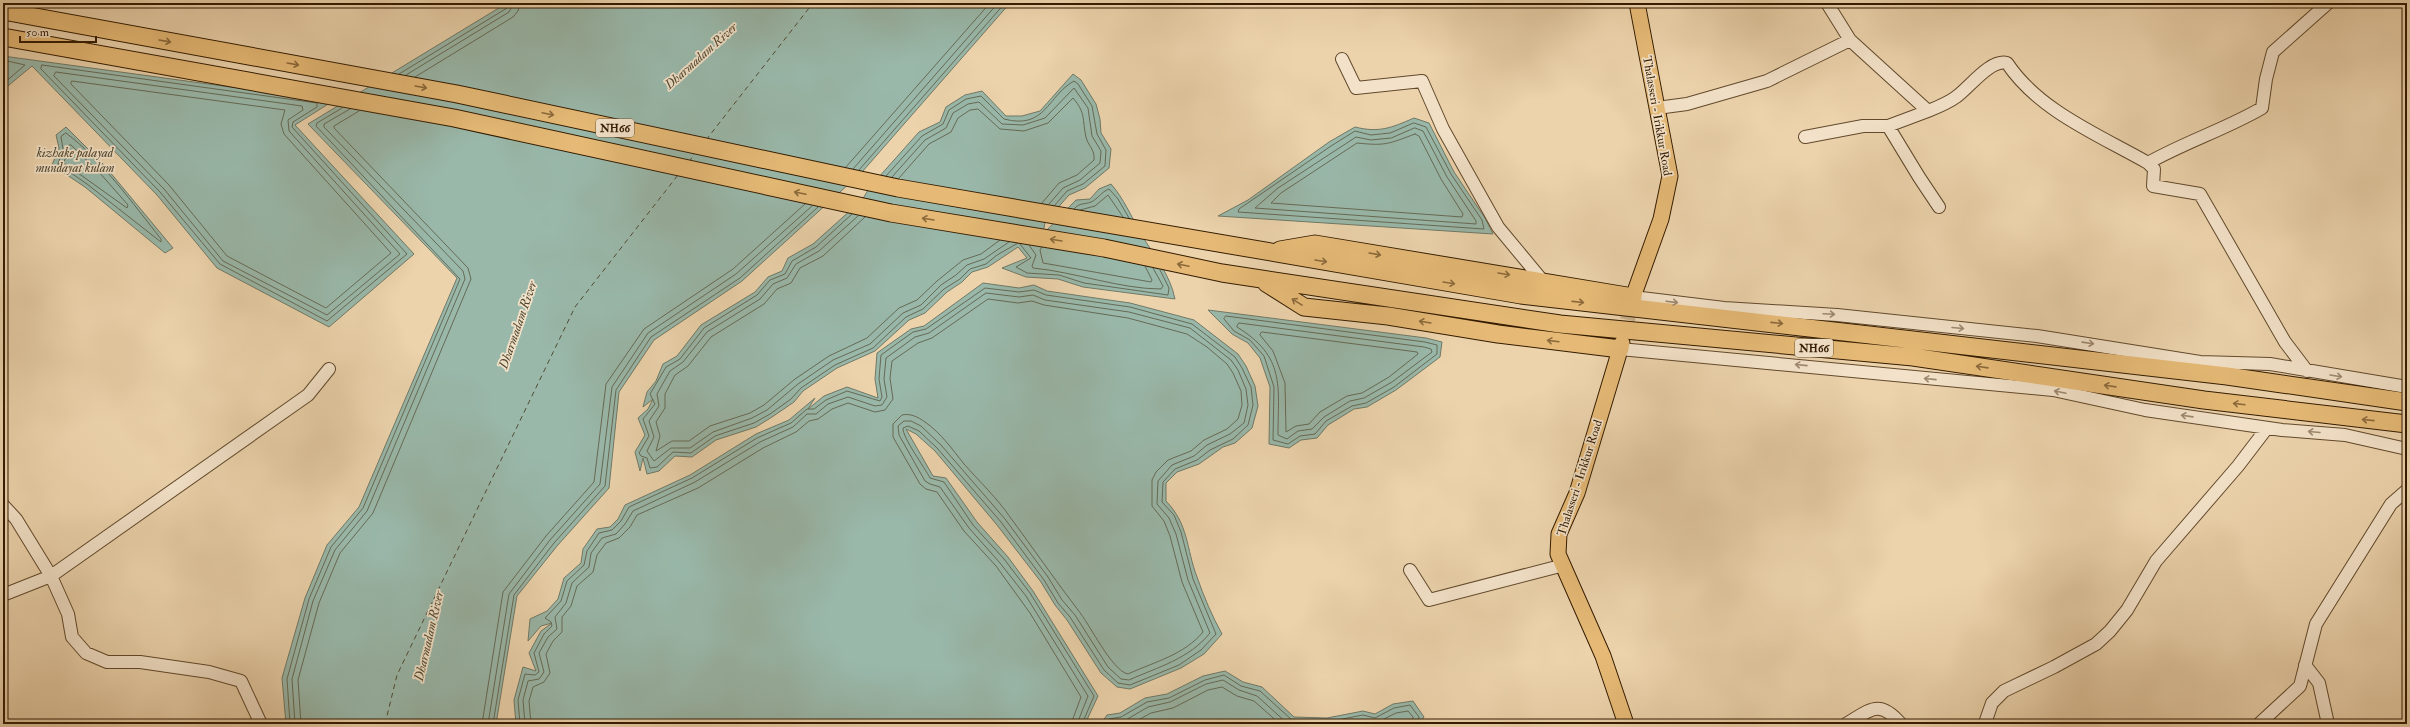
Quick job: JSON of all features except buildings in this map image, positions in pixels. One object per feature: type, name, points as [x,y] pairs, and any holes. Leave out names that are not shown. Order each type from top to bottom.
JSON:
[{"type":"highway","name":"NH66","points":[[3,11],[457,94],[898,188],[1228,246],[1569,301],[1904,337],[2164,368],[2407,402]]},
{"type":"highway","name":"NH66","points":[[3,36],[454,118],[891,213],[1104,248],[1222,273],[1560,324],[1913,357],[2204,400],[2407,424]]},
{"type":"highway","points":[[1268,252],[1315,244],[1542,280],[1633,297]]},
{"type":"highway","points":[[1260,279],[1304,307],[1388,316],[1498,334],[1621,346]]},
{"type":"main road","name":"Thalasseri - Irikkur Road","points":[[1633,297],[1661,219],[1670,176],[1637,3]]},
{"type":"main road","name":"Thalasseri - Irikkur Road","points":[[1621,346],[1577,493],[1559,534],[1558,554],[1603,656],[1626,724]]},
{"type":"street","points":[[1827,3],[1850,40],[1928,111]]},
{"type":"street","points":[[2148,162],[2177,147],[2244,118],[2262,108],[2266,79],[2273,52],[2328,3]]},
{"type":"street","points":[[1657,108],[1687,104],[1767,82],[1850,40]]},
{"type":"street","points":[[1342,59],[1356,88],[1422,81],[1443,129],[1498,227],[1542,280]]},
{"type":"street","points":[[1805,137],[1863,126],[1888,126],[1928,111],[1957,97],[1991,66],[2000,61],[2007,63],[2016,78],[2032,93],[2059,113],[2148,162],[2154,169],[2153,186],[2200,194],[2285,342],[2307,371]]},
{"type":"street","points":[[1888,126],[1919,178],[1940,206]]},
{"type":"street","points":[[1633,297],[1724,308],[1837,315],[2037,336],[2200,362],[2270,364],[2407,388]]},
{"type":"street","points":[[1621,346],[2053,390],[2145,410],[2267,428],[2345,435],[2407,448]]},
{"type":"street","points":[[3,595],[51,576],[308,395],[329,369]]},
{"type":"street","points":[[1984,724],[1992,704],[2004,691],[2054,668],[2096,644],[2110,631],[2127,610],[2156,561],[2238,466],[2267,428]]},
{"type":"street","points":[[2260,724],[2300,686],[2316,624],[2391,504],[2407,490]]},
{"type":"street","points":[[3,505],[16,518],[51,576],[68,614],[72,637],[86,653],[107,662],[156,665],[209,672],[241,681],[262,724]]},
{"type":"street","points":[[1410,570],[1429,600],[1564,565]]},
{"type":"street","points":[[2305,665],[2319,683],[2328,724]]},
{"type":"street","points":[[1846,724],[1874,707],[1882,708],[1888,711],[1901,724]]},
{"type":"water","name":"Dharmadam River","points":[[507,3],[1010,3],[862,172],[742,281],[654,340],[619,392],[609,488],[557,546],[517,596],[496,724],[286,724],[282,678],[305,598],[327,545],[359,507],[457,278],[308,124]]},
{"type":"water","points":[[3,56],[333,101],[295,125],[414,254],[329,327],[217,268],[157,195],[32,66],[3,90]]},
{"type":"water","points":[[1073,74],[1081,80],[1096,104],[1100,119],[1101,133],[1111,149],[1109,168],[1085,188],[1069,195],[1045,222],[1043,234],[1076,200],[1090,199],[1099,189],[1111,184],[1124,202],[1141,234],[1161,265],[1173,290],[1175,299],[1083,287],[1058,279],[1026,277],[1002,268],[1027,258],[1018,247],[988,267],[972,272],[962,282],[947,292],[925,313],[909,320],[875,351],[837,368],[803,391],[794,402],[756,427],[716,440],[692,457],[675,456],[659,471],[647,474],[643,458],[640,471],[635,452],[645,435],[638,418],[648,409],[653,399],[643,407],[647,392],[656,381],[663,364],[677,356],[701,325],[755,292],[768,277],[782,271],[788,258],[813,244],[862,200],[870,187],[919,132],[940,122],[946,107],[965,95],[982,91],[1006,116],[1022,116],[1040,111]]},
{"type":"water","points":[[1414,118],[1429,123],[1454,172],[1485,218],[1493,234],[1218,216],[1248,200],[1329,142],[1355,127],[1371,130],[1385,128]]},
{"type":"water","name":"kizhake palayad mundayat kulam","points":[[66,127],[104,165],[173,248],[165,253],[85,187],[52,165],[59,148],[56,135]]},
{"type":"water","points":[[983,283],[1019,288],[1034,285],[1047,291],[1130,303],[1194,320],[1238,354],[1246,366],[1255,386],[1258,406],[1252,428],[1235,443],[1223,447],[1199,464],[1177,472],[1166,483],[1166,501],[1179,519],[1183,528],[1193,566],[1205,599],[1222,634],[1204,654],[1181,668],[1130,689],[1117,687],[1101,673],[1041,582],[997,525],[935,451],[916,434],[906,429],[933,476],[946,478],[977,522],[1008,557],[1033,591],[1098,696],[1085,724],[516,724],[514,700],[523,667],[536,671],[529,653],[541,631],[552,623],[541,626],[528,641],[530,619],[547,611],[558,599],[564,578],[581,563],[583,549],[597,529],[610,527],[618,519],[625,505],[690,475],[756,434],[789,420],[815,398],[808,409],[824,396],[847,387],[878,398],[875,379],[877,353],[911,329],[924,326]]},
{"type":"water","points":[[1208,310],[1426,338],[1442,342],[1440,357],[1396,390],[1367,407],[1354,409],[1328,425],[1317,438],[1301,440],[1289,448],[1269,444],[1270,387],[1260,358],[1248,343],[1232,334]]},
{"type":"water","points":[[1225,671],[1243,682],[1262,687],[1294,717],[1327,718],[1363,711],[1375,714],[1393,704],[1413,701],[1424,717],[1419,724],[1101,724],[1107,715],[1120,713],[1145,698],[1167,694],[1203,676]]},
{"type":"ferry route","points":[[706,140],[813,3]]},
{"type":"ferry route","points":[[689,162],[695,153]]},
{"type":"ferry route","points":[[385,724],[397,675],[575,307],[678,175]]},
{"type":"tunnel","points":[[1622,342],[1633,297]]}]
